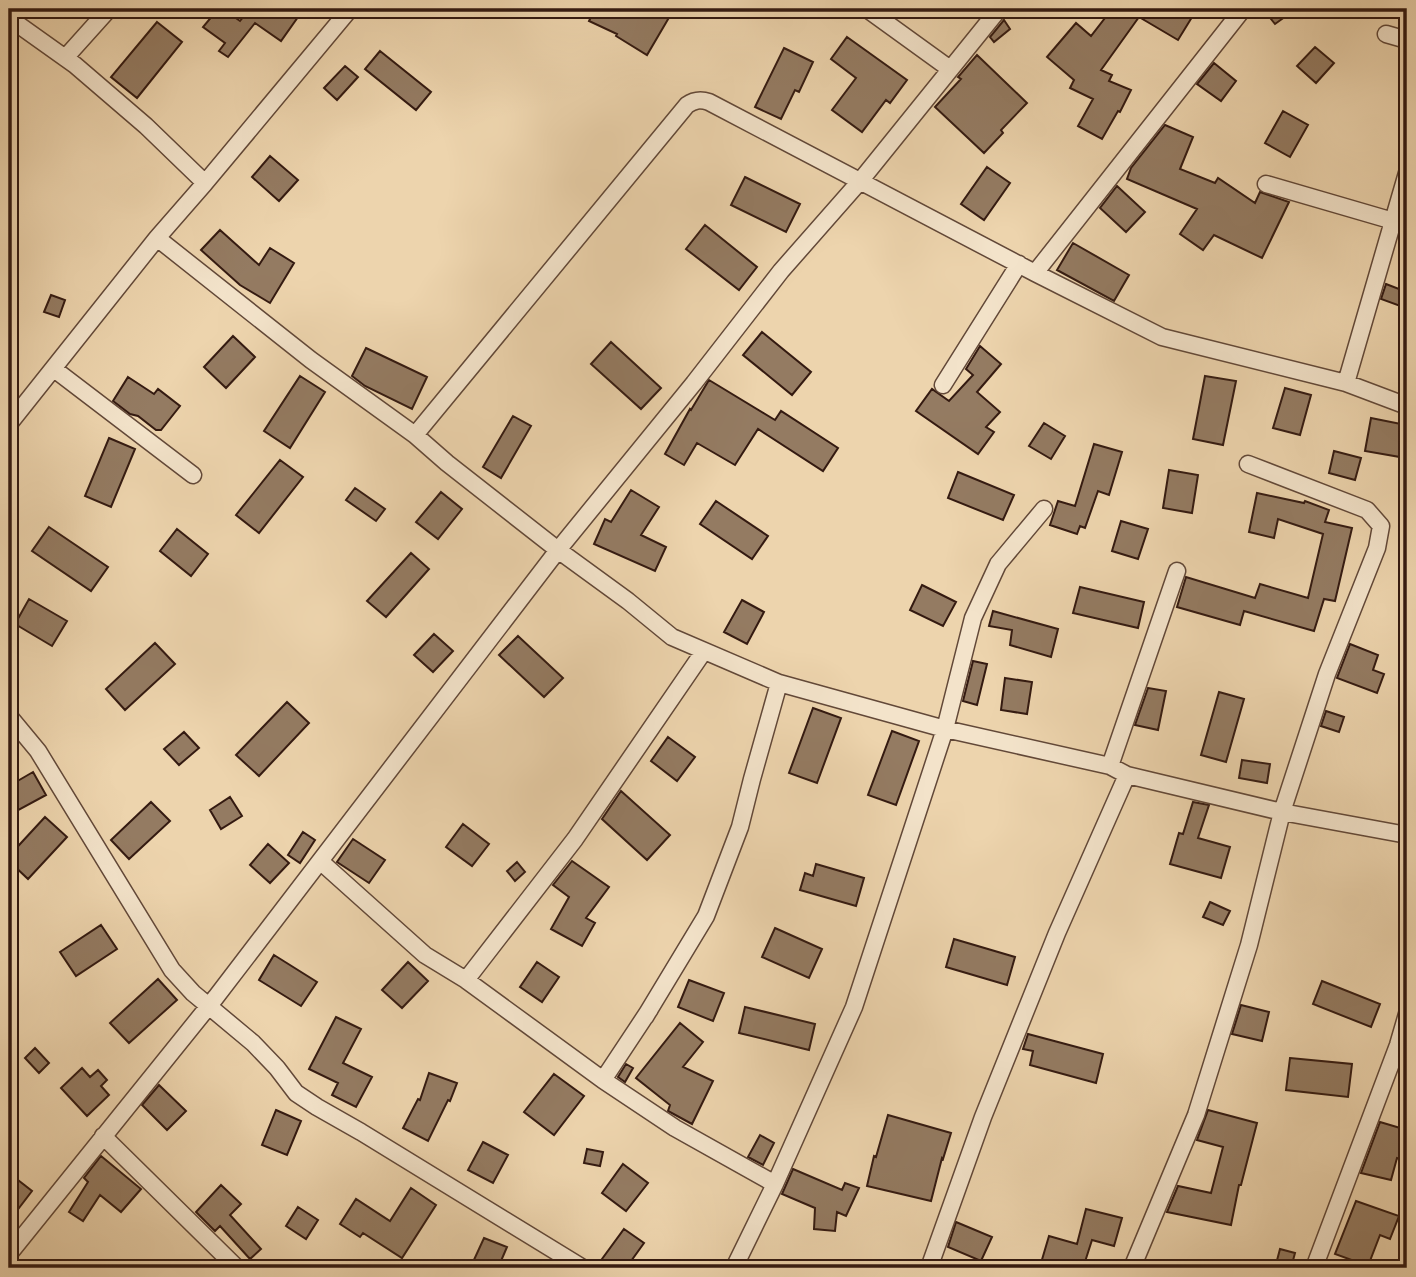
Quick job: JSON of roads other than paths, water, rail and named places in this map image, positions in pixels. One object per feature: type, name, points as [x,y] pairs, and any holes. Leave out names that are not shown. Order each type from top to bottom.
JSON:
[{"type":"street","points":[[65,58],[109,9]]},
{"type":"street","points":[[9,424],[157,238],[350,9]]},
{"type":"street","points":[[867,9],[950,69]]},
{"type":"street","points":[[9,1254],[208,1006],[558,550],[695,383],[780,271],[861,180],[999,9]]},
{"type":"street","points":[[1035,273],[1243,9]]},
{"type":"street","points":[[9,18],[65,58],[146,127],[205,183]]},
{"type":"street","points":[[1386,34],[1407,40]]},
{"type":"street","points":[[415,435],[690,103],[696,100],[709,102],[1162,337],[1346,383],[1407,406]]},
{"type":"street","points":[[1346,383],[1400,223],[1407,173]]},
{"type":"street","points":[[1266,184],[1400,223]]},
{"type":"street","points":[[157,238],[311,360],[415,435],[447,463],[671,637],[779,683],[945,729],[1110,766],[1127,775],[1282,812],[1407,835]]},
{"type":"street","points":[[943,385],[1019,264]]},
{"type":"street","points":[[54,369],[193,475]]},
{"type":"street","points":[[1132,1268],[1196,1115],[1249,945],[1282,812],[1327,674],[1377,548],[1381,526],[1367,510],[1248,464]]},
{"type":"street","points":[[734,1268],[775,1185],[854,1007],[945,729],[973,618],[998,564],[1044,509]]},
{"type":"street","points":[[1110,766],[1177,571]]},
{"type":"street","points":[[466,980],[575,839],[704,651]]},
{"type":"street","points":[[645,1017],[706,916],[740,827],[779,683]]},
{"type":"street","points":[[9,716],[38,751],[172,970],[193,993],[253,1043],[296,1093],[583,1268]]},
{"type":"street","points":[[929,1268],[983,1117],[1057,933],[1127,775]]},
{"type":"street","points":[[320,861],[425,955],[466,980],[603,1080],[675,1128],[775,1185]]},
{"type":"street","points":[[603,1080],[686,954]]},
{"type":"street","points":[[1314,1268],[1398,1045],[1407,1014]]},
{"type":"street","points":[[103,1136],[237,1268]]}]
